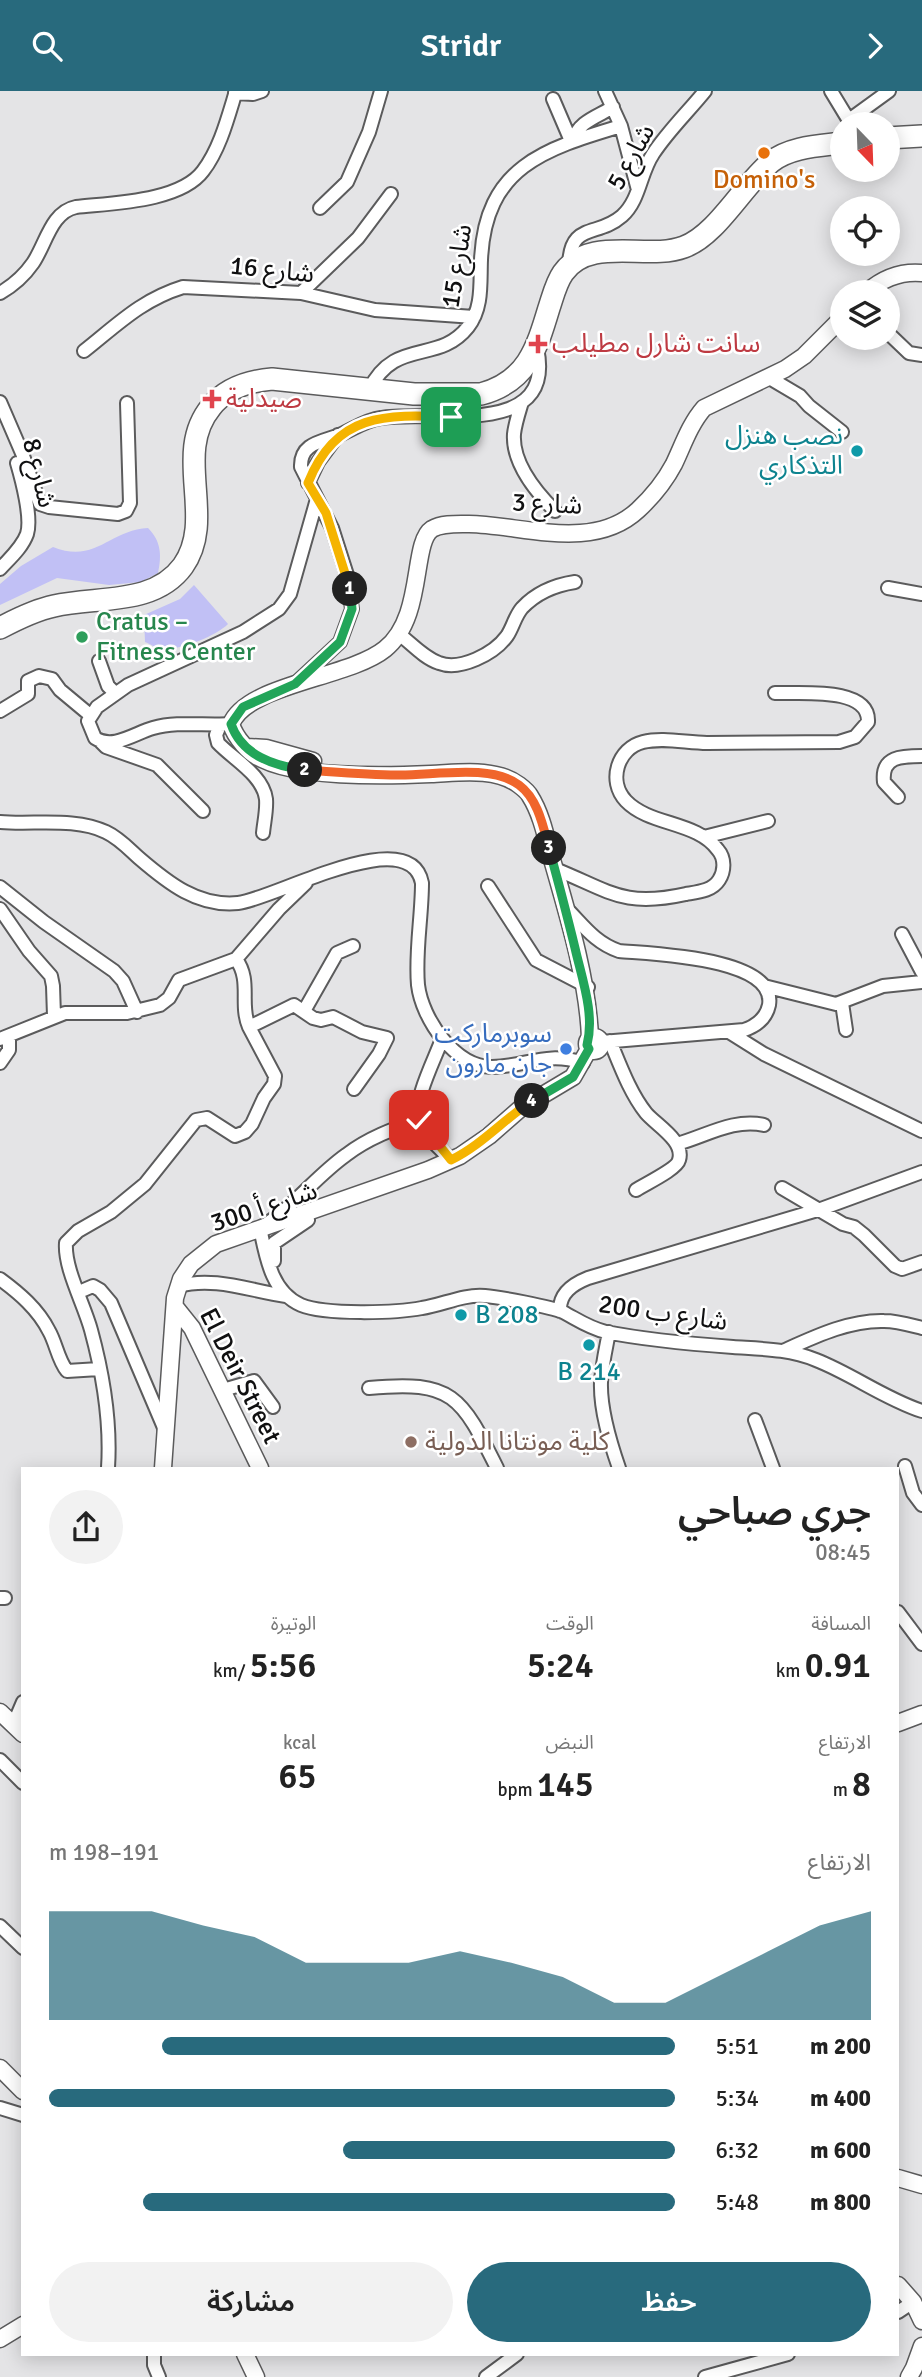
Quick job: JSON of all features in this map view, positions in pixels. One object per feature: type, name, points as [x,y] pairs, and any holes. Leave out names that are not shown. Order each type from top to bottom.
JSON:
[{"type":"highway","points":[[900,137],[922,136]]},
{"type":"highway","points":[[0,628],[51,606],[141,594],[165,583],[175,575],[187,559],[195,536],[197,517],[193,454],[197,431],[206,412],[228,391],[253,381],[272,379],[414,394],[481,394],[492,391],[516,376],[537,348],[555,290],[569,266],[595,253],[666,251],[684,247],[707,232],[771,162],[799,150],[830,145]]},
{"type":"street","points":[[0,293],[14,285],[27,272],[55,222],[65,210],[148,199],[191,183],[204,171],[236,92],[253,94],[262,91]]},
{"type":"street","points":[[320,208],[347,182],[369,132],[381,91]]},
{"type":"street","points":[[605,91],[621,126],[638,190]]},
{"type":"street","name":"شارع 5","points":[[569,266],[569,251],[577,237],[619,218],[629,209],[653,153],[705,91]]},
{"type":"street","points":[[831,91],[844,112]]},
{"type":"street","points":[[863,112],[889,91]]},
{"type":"street","points":[[553,99],[572,140]]},
{"type":"street","points":[[572,140],[583,124],[613,107]]},
{"type":"street","name":"شارع 15","points":[[369,390],[384,366],[452,341],[468,326],[474,317],[480,293],[482,241],[489,212],[518,169],[572,140],[621,126]]},
{"type":"street","points":[[301,293],[358,238],[391,194]]},
{"type":"street","points":[[884,280],[898,273],[922,273]]},
{"type":"street","name":"شارع 16","points":[[84,351],[136,308],[165,292],[183,287],[301,293],[374,310],[474,317]]},
{"type":"street","name":"شارع 3","points":[[399,635],[411,608],[421,547],[424,538],[433,528],[482,524],[574,534],[601,529],[622,520],[636,512],[660,486],[696,417],[704,408],[771,376],[804,356],[830,330]]},
{"type":"street","points":[[900,344],[909,353],[922,355]]},
{"type":"street","points":[[295,684],[340,642],[352,609],[347,575],[326,513],[308,483],[318,462],[338,435],[382,418],[488,416],[522,402],[533,390],[538,377],[541,365],[537,348]]},
{"type":"street","points":[[771,376],[773,380],[800,395],[809,407],[842,432]]},
{"type":"street","points":[[0,402],[40,504],[118,514],[126,511],[130,503],[127,403]]},
{"type":"street","points":[[522,402],[514,432],[518,460],[537,491],[555,512]]},
{"type":"street","name":"شارع 8","points":[[0,421],[17,462],[29,525],[23,542],[0,569]]},
{"type":"street","points":[[203,811],[157,765],[106,747],[94,738],[89,725],[90,715],[115,693],[162,668],[243,632],[279,608],[290,594],[317,499]]},
{"type":"street","points":[[263,833],[266,801],[264,790],[255,777],[218,743],[216,735],[243,707],[295,684],[335,673],[372,656],[399,635],[428,658],[442,664],[468,662],[501,643],[523,607],[540,593],[557,585],[575,582]]},
{"type":"street","points":[[888,588],[922,594]]},
{"type":"street","points":[[99,661],[108,686],[115,693]]},
{"type":"street","points":[[0,711],[28,694],[28,681],[39,675],[52,679],[60,690],[90,715]]},
{"type":"street","points":[[559,871],[621,897],[635,900],[660,900],[701,891],[715,885],[720,879],[724,864],[718,850],[704,837],[627,802],[621,795],[616,778],[620,761],[631,747],[648,741],[839,742],[855,737],[868,722],[869,717],[863,706],[845,696],[775,693]]},
{"type":"street","points":[[100,741],[131,737],[160,726],[225,725],[247,747],[266,748],[298,759],[344,767],[404,765],[462,769],[484,764],[509,768],[531,782],[542,800],[570,912],[588,987],[595,1046],[647,1114],[677,1144],[680,1155],[677,1164],[636,1190]]},
{"type":"street","points":[[898,797],[884,782],[885,768],[897,757],[922,756]]},
{"type":"street","points":[[704,837],[768,821]]},
{"type":"street","points":[[0,822],[79,825],[97,829],[121,842],[170,884],[192,896],[215,902],[251,901],[344,866],[389,859],[411,864],[421,875],[418,986],[442,1039],[455,1053],[472,1063],[490,1067],[559,1056],[595,1046],[729,1032],[751,1028],[765,1016],[769,1005],[768,996],[764,986],[749,972],[707,962],[619,951],[598,942],[570,912]]},
{"type":"street","points":[[0,1063],[9,1050],[5,1038],[54,1016],[71,1012],[136,1012],[165,1002],[175,984],[183,978],[236,959],[279,909],[320,873]]},
{"type":"street","points":[[488,886],[536,960],[588,987]]},
{"type":"street","points":[[0,887],[114,971],[127,988],[136,1012]]},
{"type":"street","points":[[0,909],[51,976],[54,1016]]},
{"type":"street","points":[[902,934],[922,972]]},
{"type":"street","points":[[304,1011],[337,953],[354,946]]},
{"type":"street","points":[[108,1467],[110,1431],[100,1369],[92,1331],[65,1246],[78,1231],[111,1212],[145,1184],[196,1120],[207,1118],[236,1136],[245,1132],[252,1124],[275,1076],[244,1012],[246,986],[241,966],[236,959]]},
{"type":"street","points":[[764,986],[836,1004],[883,986],[922,982]]},
{"type":"street","points":[[842,1003],[846,1030]]},
{"type":"street","points":[[249,1027],[293,1005],[313,1018],[333,1017],[362,1032],[387,1038],[354,1089]]},
{"type":"street","points":[[729,1032],[764,1054],[922,1131]]},
{"type":"street","points":[[442,1039],[422,1095],[419,1120],[453,1164]]},
{"type":"street","name":"شارع أ 300","points":[[178,1286],[191,1264],[220,1242],[308,1220],[453,1164],[478,1144],[505,1129],[522,1108],[561,1092],[595,1046]]},
{"type":"street","points":[[286,1296],[276,1282],[261,1233],[354,1149],[386,1132],[419,1120]]},
{"type":"street","points":[[677,1144],[738,1123],[764,1125]]},
{"type":"street","name":"شارع أ 300","points":[[261,1233],[453,1164]]},
{"type":"street","points":[[560,1311],[560,1301],[565,1293],[577,1282],[588,1277],[821,1209],[922,1172]]},
{"type":"street","points":[[782,1188],[843,1224],[854,1227],[895,1266],[902,1269],[922,1262]]},
{"type":"street","points":[[276,1282],[274,1243],[308,1220]]},
{"type":"street","points":[[0,1279],[26,1299],[39,1314],[64,1368],[71,1373],[100,1369]]},
{"type":"street","name":"شارع ب 200","points":[[178,1286],[222,1283],[286,1296],[301,1305],[324,1311],[419,1309],[465,1297],[483,1296],[560,1311],[588,1327],[609,1332],[731,1347],[785,1350],[816,1360],[922,1411]]},
{"type":"street","points":[[79,1292],[93,1286],[111,1303],[166,1433]]},
{"type":"street","points":[[163,1467],[178,1286]]},
{"type":"street","name":"El Deir Street","points":[[176,1308],[192,1328],[260,1467]]},
{"type":"street","points":[[785,1350],[811,1338],[861,1323],[887,1321],[922,1328]]},
{"type":"street","points":[[609,1332],[601,1393],[619,1467]]},
{"type":"street","points":[[223,1390],[252,1380],[273,1407]]},
{"type":"street","points":[[369,1388],[391,1385],[426,1387],[454,1400],[478,1430],[496,1467]]},
{"type":"street","points":[[755,1420],[773,1467]]},
{"type":"street","points":[[905,1466],[913,1493],[922,1504]]},
{"type":"street","points":[[899,1613],[922,1644]]},
{"type":"street","points":[[0,1712],[18,1728]]},
{"type":"street","points":[[899,1723],[922,1714]]},
{"type":"street","points":[[0,1761],[21,1781]]},
{"type":"street","points":[[0,1926],[21,1946]]},
{"type":"street","points":[[0,2068],[21,2089]]},
{"type":"street","points":[[0,2109],[21,2114]]},
{"type":"street","points":[[899,2178],[922,2185]]},
{"type":"street","points":[[899,2286],[913,2302],[922,2321]]},
{"type":"street","points":[[899,2311],[913,2302]]},
{"type":"street","points":[[0,2339],[21,2326]]},
{"type":"street","points":[[909,2377],[922,2346]]},
{"type":"street","points":[[154,2356],[159,2377]]},
{"type":"street","points":[[246,2356],[256,2377]]},
{"type":"street","points":[[486,2377],[512,2356]]},
{"type":"street","points":[[705,2377],[781,2356]]},
{"type":"shaded area","points":[[148,528],[158,543],[159,566],[158,573],[141,582],[109,585],[57,578],[0,605],[0,584],[21,566],[53,547],[68,551],[92,549],[123,534]]},
{"type":"shaded area","points":[[194,585],[228,624],[206,638],[177,648],[161,649],[145,642],[144,615],[180,599]]},
{"type":"place","name":"Domino's","points":[[764,153]]},
{"type":"place","name":"سانت شارل مطيلب","points":[[538,344]]},
{"type":"place","name":"صيدلية","points":[[212,399]]},
{"type":"place","name":"نصب هنزل التذكاري","points":[[857,451]]},
{"type":"place","name":"Cratus – Fitness Center","points":[[82,637]]},
{"type":"place","name":"سوبرماركت جان مارون","points":[[566,1049]]},
{"type":"place","name":"B 208","points":[[461,1315]]},
{"type":"place","name":"B 214","points":[[589,1345]]},
{"type":"place","name":"كلية مونتانا الدولية","points":[[411,1442]]},
{"type":"route","points":[[419,1120],[451,1160],[489,1136],[510,1116],[573,1077],[589,1049],[589,1015],[584,985],[555,869],[530,795],[518,784],[485,773],[398,775],[282,767],[258,758],[233,732],[231,724],[243,707],[251,702],[295,684],[340,642],[347,625],[352,609],[347,575],[326,513],[308,483],[323,454],[338,435],[365,422],[382,418],[451,417]]}]
